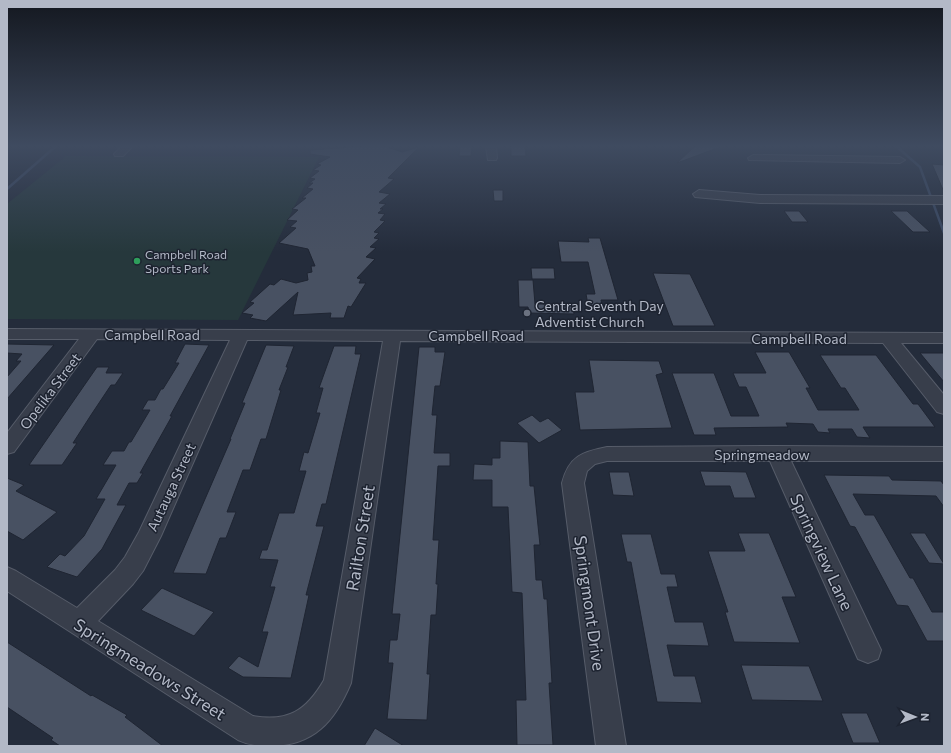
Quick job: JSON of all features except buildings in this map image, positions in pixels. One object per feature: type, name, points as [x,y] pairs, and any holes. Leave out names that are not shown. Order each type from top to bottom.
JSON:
[{"type":"street","points":[[699,194],[760,199],[942,200]]},
{"type":"street","name":"Campbell Road","points":[[7,334],[944,338]]},
{"type":"street","name":"Opelika Street","points":[[7,448],[92,334]]},
{"type":"street","name":"Autauga Street","points":[[78,624],[124,577],[134,564],[149,536],[241,335]]},
{"type":"street","name":"Railton Street","points":[[300,728],[317,715],[330,699],[337,683],[392,335]]},
{"type":"street","points":[[888,338],[944,408]]},
{"type":"street","name":"Springview Lane","points":[[777,453],[868,650]]},
{"type":"street","name":"Springmeadow","points":[[582,462],[593,457],[607,454],[944,454]]},
{"type":"street","name":"Springmont Drive","points":[[582,462],[576,470],[573,483],[611,746]]},
{"type":"street","name":"Springmeadows Street","points":[[7,578],[248,730],[263,734],[300,728]]},
{"type":"shaded area","name":"Campbell Road Sports Park","points":[[35,181],[307,181],[238,320],[7,319],[7,204]]},
{"type":"waterway","points":[[7,189],[16,181]]},
{"type":"waterway","points":[[925,181],[944,233]]},
{"type":"place","name":"Campbell Road Sports Park","points":[[137,261]]},
{"type":"place","name":"Central Seventh Day Adventist Church","points":[[527,313]]}]
